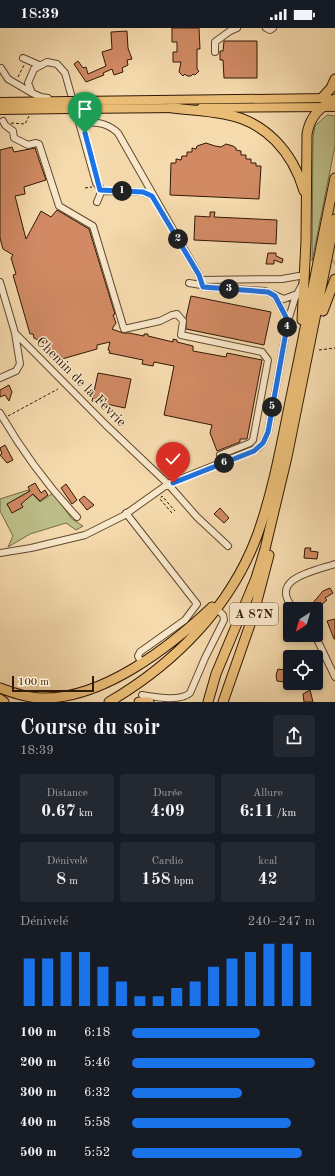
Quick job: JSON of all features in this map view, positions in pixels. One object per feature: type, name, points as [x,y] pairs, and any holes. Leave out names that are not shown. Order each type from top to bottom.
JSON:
[{"type":"highway","points":[[302,341],[302,279],[307,201],[307,134],[309,123],[335,79]]},
{"type":"highway","points":[[322,102],[335,98]]},
{"type":"highway","points":[[172,108],[230,115],[247,121],[266,133],[283,148],[293,164],[307,201]]},
{"type":"highway","name":"A 87N","points":[[109,702],[136,685],[168,661],[193,636],[227,592],[252,547],[265,508],[302,341],[335,178]]},
{"type":"highway","name":"A 87N","points":[[223,702],[259,596],[274,533],[271,524],[335,219]]},
{"type":"highway","points":[[304,371],[318,332],[326,300],[335,279]]},
{"type":"highway","points":[[208,702],[216,674],[256,578],[271,524]]},
{"type":"highway","points":[[0,688],[26,696],[40,698],[63,696],[102,684],[141,662],[185,632],[227,592]]},
{"type":"highway","points":[[140,698],[149,702]]},
{"type":"highway","points":[[0,699],[4,702]]},
{"type":"main road","points":[[0,102],[172,108],[322,102]]},
{"type":"main road","points":[[0,110],[71,104],[322,102],[335,107]]},
{"type":"street","points":[[215,52],[215,42],[230,31],[237,28]]},
{"type":"street","points":[[266,28],[270,30],[273,28]]},
{"type":"street","points":[[21,60],[39,65]]},
{"type":"street","points":[[32,93],[29,86],[29,80],[32,72],[39,65],[47,62],[60,66],[65,73],[98,188]]},
{"type":"street","points":[[2,68],[8,79],[32,93],[41,97],[54,98],[71,104]]},
{"type":"street","points":[[97,202],[98,188],[83,124],[87,122],[107,125],[118,133],[201,283],[209,289],[265,291],[275,296],[287,299],[297,294]]},
{"type":"street","points":[[4,123],[13,131],[14,138],[28,145],[36,143],[39,144],[59,206],[93,226],[124,329],[160,321],[177,314],[183,321],[180,335],[262,352],[266,356],[268,360],[253,440],[250,444],[220,455]]},
{"type":"street","points":[[98,188],[143,192],[155,198]]},
{"type":"street","points":[[0,553],[31,548],[85,535],[126,513],[168,484],[254,451],[263,443],[268,432],[288,321],[302,279],[188,283]]},
{"type":"street","points":[[1,284],[9,291]]},
{"type":"street","name":"Chemin de la Fevrie","points":[[1,284],[15,333],[106,425],[168,484],[198,517],[228,546]]},
{"type":"street","points":[[275,296],[288,321]]},
{"type":"street","points":[[0,378],[16,371],[20,364],[15,333]]},
{"type":"street","points":[[2,415],[22,450],[56,494],[77,518]]},
{"type":"street","points":[[188,469],[191,476]]},
{"type":"street","points":[[126,513],[197,604],[186,620],[140,652],[138,656],[141,662]]},
{"type":"street","points":[[288,602],[286,590],[290,582],[300,576],[335,564]]},
{"type":"street","points":[[140,698],[173,698],[185,696],[190,693],[224,620],[223,615],[216,608]]},
{"type":"street","points":[[318,642],[335,677]]},
{"type":"path","points":[[21,60],[24,66],[28,68]]},
{"type":"path","points":[[16,81],[24,66]]},
{"type":"path","points":[[4,123],[25,124],[30,116]]},
{"type":"path","points":[[85,188],[98,188]]},
{"type":"path","points":[[319,350],[335,348]]},
{"type":"path","points":[[2,415],[8,417],[8,415],[58,388]]},
{"type":"path","points":[[165,452],[164,456],[168,476]]},
{"type":"path","points":[[168,471],[173,474],[175,479]]},
{"type":"path","points":[[172,513],[160,499],[162,496],[175,511]]},
{"type":"green space","points":[[327,115],[335,116],[335,146],[312,261],[313,137],[315,126]]},
{"type":"green space","points":[[28,490],[40,502],[53,493],[72,519],[83,526],[76,530],[66,523],[30,534],[8,547],[13,536],[0,511],[0,499]]},
{"type":"building","points":[[172,28],[199,28],[200,49],[197,49],[197,69],[199,71],[195,75],[193,74],[191,76],[187,76],[185,74],[183,76],[179,72],[181,62],[173,62],[173,52],[177,52],[177,42],[172,42]]},
{"type":"building","points":[[127,31],[128,48],[132,59],[127,60],[128,65],[122,68],[123,72],[114,75],[112,69],[103,73],[104,75],[86,82],[74,64],[78,61],[83,68],[86,67],[88,74],[106,66],[102,52],[112,49],[111,32]]},
{"type":"building","points":[[224,41],[257,41],[257,78],[224,78],[223,60],[220,60],[220,51],[223,51]]},
{"type":"building","points":[[206,143],[221,147],[226,144],[233,146],[236,150],[241,151],[241,155],[246,155],[246,159],[251,159],[251,163],[256,163],[256,166],[261,166],[259,199],[170,195],[171,163],[176,163],[176,159],[181,160],[182,156],[187,156],[187,152],[192,152],[192,148],[196,149],[197,146]]},
{"type":"building","points":[[12,147],[14,152],[35,148],[46,180],[24,187],[25,194],[15,196],[26,239],[41,211],[51,217],[57,210],[89,229],[115,314],[113,315],[116,323],[112,329],[123,333],[144,336],[144,334],[148,334],[148,336],[173,342],[173,339],[177,340],[177,342],[193,346],[193,351],[226,357],[227,353],[262,360],[247,439],[240,439],[240,442],[217,451],[210,433],[212,425],[164,415],[174,366],[154,362],[153,366],[142,364],[143,360],[109,353],[110,351],[108,350],[110,342],[97,345],[97,349],[62,359],[61,356],[57,357],[47,351],[44,343],[34,338],[33,334],[30,334],[13,275],[16,274],[11,258],[13,255],[3,249],[0,238],[0,150]]},
{"type":"building","points":[[210,212],[215,212],[214,217],[277,220],[276,244],[194,240],[195,216],[210,217]]},
{"type":"building","points":[[268,253],[276,253],[276,256],[283,259],[282,263],[274,260],[274,264],[266,264]]},
{"type":"building","points":[[191,296],[271,312],[264,345],[186,329],[186,318]]},
{"type":"building","points":[[98,373],[131,379],[125,408],[92,401]]},
{"type":"building","points":[[9,385],[12,392],[9,401],[5,395],[0,397],[0,390]]},
{"type":"building","points":[[5,445],[13,460],[7,463],[0,455],[2,454],[0,448]]},
{"type":"building","points":[[35,483],[41,493],[45,490],[48,495],[40,501],[33,494],[21,504],[23,507],[12,513],[7,504],[30,491],[28,487]]},
{"type":"building","points":[[66,484],[77,500],[72,504],[61,488]]},
{"type":"building","points":[[84,496],[94,505],[87,510],[79,500]]},
{"type":"building","points":[[220,508],[229,518],[224,523],[214,514]]},
{"type":"building","points":[[305,548],[311,548],[310,551],[318,552],[317,559],[304,558]]},
{"type":"building","points":[[330,588],[333,593],[325,598],[327,600],[323,604],[323,602],[314,602],[323,591]]},
{"type":"building","points":[[335,619],[335,639],[334,639],[327,621]]},
{"type":"building","points":[[278,669],[283,670],[283,682],[277,681],[276,675]]},
{"type":"building","points":[[310,690],[313,702],[304,702],[303,694]]},
{"type":"tunnel","points":[[301,276],[320,274],[335,261]]},
{"type":"route","points":[[85,133],[100,190],[143,192],[150,194],[155,198],[199,275],[201,285],[203,287],[209,289],[258,290],[271,293],[275,296],[288,321],[268,432],[263,443],[254,451],[173,483]]}]
